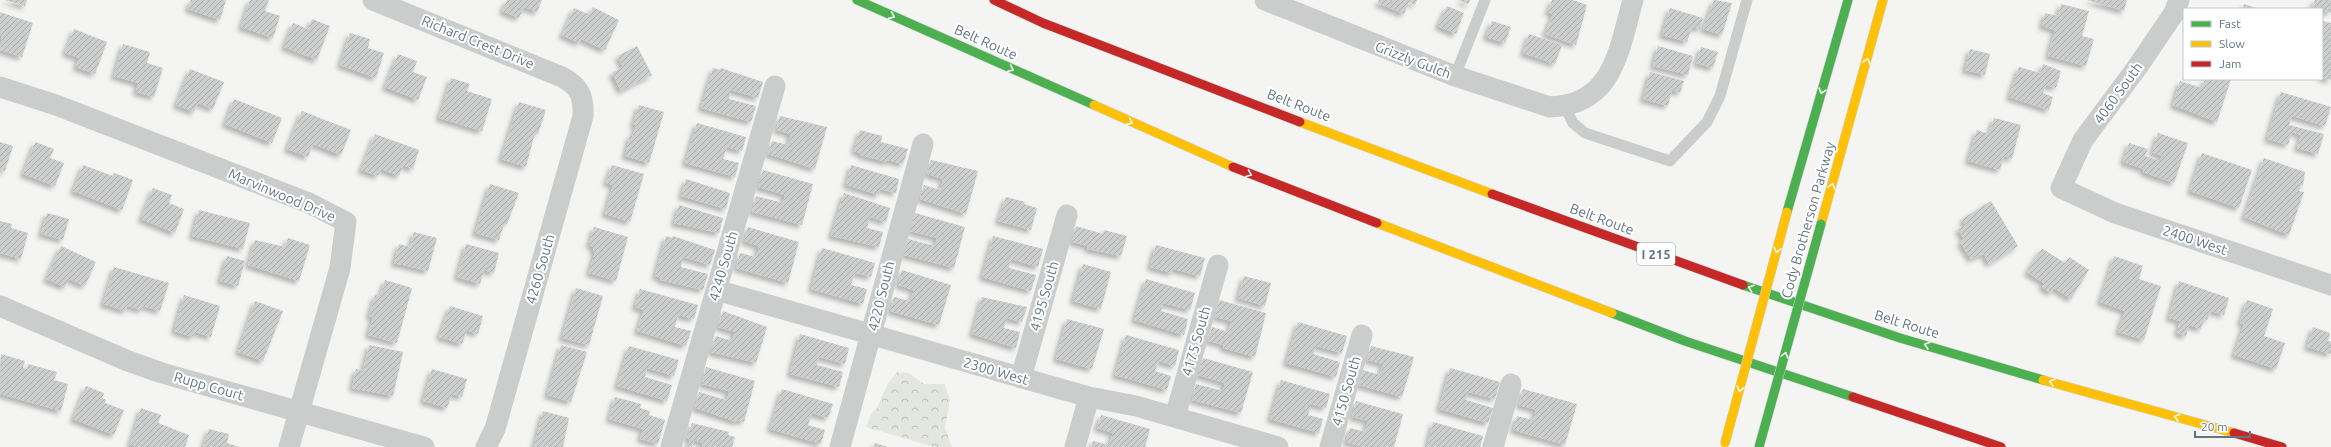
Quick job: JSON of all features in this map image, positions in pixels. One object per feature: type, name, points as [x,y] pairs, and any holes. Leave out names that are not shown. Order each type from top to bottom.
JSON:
[{"type":"main road","name":"Belt Route","points":[[857,0],[1255,177],[1685,341],[2001,447]]},
{"type":"main road","name":"Belt Route","points":[[994,0],[1043,23],[1423,168],[1728,280],[1972,359],[2282,447]]},
{"type":"main road","points":[[1005,0],[1043,23]]},
{"type":"main road","name":"Cody Brotherson Parkway","points":[[1724,445],[1848,0]]},
{"type":"main road","name":"Cody Brotherson Parkway","points":[[1759,447],[1884,0]]},
{"type":"street","name":"Richard Crest Drive","points":[[373,0],[562,77],[579,90]]},
{"type":"street","name":"Grizzly Gulch","points":[[1265,0],[1455,76],[1550,107],[1565,106]]},
{"type":"street","points":[[1565,106],[1584,99],[1598,90],[1608,77],[1614,66],[1633,0]]},
{"type":"street","name":"4060 South","points":[[2061,188],[2083,140],[2136,69],[2174,13],[2179,0]]},
{"type":"street","name":"4240 South","points":[[671,447],[775,86]]},
{"type":"street","name":"Marvinwood Drive","points":[[0,87],[56,105],[309,203],[346,222],[340,268],[289,447]]},
{"type":"street","name":"4260 South","points":[[486,447],[495,428],[583,116],[584,103],[579,90]]},
{"type":"street","name":"4220 South","points":[[840,447],[872,335],[923,144]]},
{"type":"street","name":"2400 West","points":[[2061,188],[2115,213],[2330,283]]},
{"type":"street","name":"4195 South","points":[[1021,378],[1067,215]]},
{"type":"street","name":"4175 South","points":[[1175,417],[1218,265]]},
{"type":"street","name":"2300 West","points":[[716,290],[1089,397],[1136,406],[1278,447]]},
{"type":"street","name":"Rupp Court","points":[[0,306],[149,368],[424,447]]},
{"type":"street","name":"4150 South","points":[[1330,447],[1362,335]]},
{"type":"street","points":[[1493,447],[1511,384]]},
{"type":"street","points":[[1075,447],[1089,397]]},
{"type":"lane","points":[[1455,76],[1485,0]]},
{"type":"lane","points":[[1565,106],[1573,123],[1585,133],[1670,161],[1707,122],[1720,96],[1747,0]]},
{"type":"green space","points":[[897,372],[909,373],[924,384],[945,384],[950,400],[945,428],[952,447],[934,447],[866,427],[871,414],[877,408],[888,383]]},
{"type":"building","points":[[5,0],[27,0],[25,6]]},
{"type":"building","points":[[191,0],[226,0],[220,20],[188,9]]},
{"type":"building","points":[[250,0],[269,0],[265,11],[280,16],[273,38],[241,27]]},
{"type":"building","points":[[507,0],[542,0],[537,12],[524,7],[519,18],[502,11]]},
{"type":"building","points":[[1379,0],[1417,0],[1415,5],[1409,2],[1404,14],[1378,3]]},
{"type":"building","points":[[1458,0],[1470,0],[1468,4]]},
{"type":"building","points":[[1552,0],[1573,0],[1587,5],[1576,45],[1545,34],[1553,14],[1548,12]]},
{"type":"building","points":[[1714,0],[1732,3],[1722,35],[1703,29]]},
{"type":"building","points":[[2087,0],[2127,0],[2124,11]]},
{"type":"building","points":[[2315,0],[2331,0],[2331,13],[2323,10],[2323,8],[2312,7]]},
{"type":"building","points":[[2061,4],[2089,11],[2082,36],[2094,39],[2086,66],[2048,56],[2055,30],[2042,26],[2045,13],[2058,16]]},
{"type":"building","points":[[2244,4],[2256,8],[2243,8]]},
{"type":"building","points":[[1447,6],[1464,13],[1456,34],[1438,26]]},
{"type":"building","points":[[593,7],[619,20],[605,50],[581,39],[579,43],[562,35],[574,8],[590,15]]},
{"type":"building","points":[[1670,8],[1703,18],[1700,29],[1692,27],[1687,42],[1662,35]]},
{"type":"building","points":[[0,12],[33,23],[22,57],[0,50],[2,36],[0,35]]},
{"type":"building","points":[[312,19],[330,26],[317,60],[284,47],[293,23],[308,29]]},
{"type":"building","points":[[1492,21],[1511,27],[1505,43],[1486,37]]},
{"type":"building","points":[[2323,21],[2331,23],[2331,80],[2323,78]]},
{"type":"building","points":[[74,29],[107,42],[95,74],[76,67],[79,58],[65,53]]},
{"type":"building","points":[[350,33],[370,39],[368,48],[384,53],[376,78],[340,65]]},
{"type":"building","points":[[1529,34],[1562,45],[1555,64],[1523,53]]},
{"type":"building","points":[[123,44],[150,52],[147,63],[163,68],[154,97],[136,92],[138,83],[114,76]]},
{"type":"building","points":[[637,46],[652,75],[621,91],[612,73],[623,67],[618,56]]},
{"type":"building","points":[[1658,46],[1693,56],[1688,75],[1653,66]]},
{"type":"building","points":[[1701,47],[1718,52],[1713,68],[1696,63]]},
{"type":"building","points":[[1970,49],[1990,54],[1985,75],[1965,70]]},
{"type":"building","points":[[398,54],[417,61],[413,72],[427,77],[418,100],[385,87]]},
{"type":"building","points":[[2043,64],[2061,71],[2056,88],[2046,85],[2043,93],[2053,97],[2049,110],[2009,97],[2019,67],[2040,73]]},
{"type":"building","points":[[713,68],[720,70],[721,68],[763,82],[758,98],[731,90],[729,99],[756,106],[751,122],[701,108]]},
{"type":"building","points":[[190,69],[224,82],[213,109],[198,103],[194,112],[176,105]]},
{"type":"building","points":[[1650,72],[1684,81],[1680,93],[1672,90],[1668,106],[1643,99]]},
{"type":"building","points":[[451,78],[470,84],[467,91],[492,99],[482,131],[439,118]]},
{"type":"building","points":[[2205,80],[2231,80],[2217,122],[2173,105],[2180,81],[2202,88]]},
{"type":"building","points":[[2281,92],[2331,107],[2325,126],[2292,116],[2289,125],[2324,134],[2318,154],[2297,148],[2301,135],[2292,132],[2288,145],[2267,139]]},
{"type":"building","points":[[234,99],[282,118],[272,143],[225,124]]},
{"type":"building","points":[[519,102],[546,110],[538,134],[535,133],[526,167],[501,159]]},
{"type":"building","points":[[639,105],[664,112],[649,163],[625,156],[630,135],[633,136],[636,125],[633,124]]},
{"type":"building","points":[[302,111],[351,130],[341,155],[313,144],[308,157],[287,149]]},
{"type":"building","points":[[780,116],[827,127],[815,169],[768,154],[772,141],[788,145],[791,134],[776,130]]},
{"type":"building","points":[[1994,118],[2021,125],[2012,159],[2004,156],[2000,170],[1968,161],[1977,130],[1989,134]]},
{"type":"building","points":[[697,123],[746,137],[742,151],[727,147],[723,159],[739,163],[735,177],[685,163]]},
{"type":"building","points":[[860,130],[882,136],[881,142],[908,149],[903,164],[887,160],[887,162],[860,155],[861,153],[854,151]]},
{"type":"building","points":[[2158,133],[2188,143],[2174,183],[2143,172],[2144,169],[2123,162],[2129,143],[2148,149],[2145,156],[2160,161],[2162,156],[2152,152]]},
{"type":"building","points":[[375,134],[419,150],[413,169],[403,165],[399,176],[381,169],[378,176],[361,170]]},
{"type":"building","points":[[0,142],[13,146],[5,171],[0,169]]},
{"type":"building","points":[[35,142],[54,149],[50,158],[64,163],[55,186],[23,174]]},
{"type":"building","points":[[2202,153],[2252,170],[2239,208],[2190,191]]},
{"type":"building","points":[[2264,158],[2305,172],[2303,186],[2301,185],[2299,191],[2304,192],[2289,235],[2244,217]]},
{"type":"building","points":[[931,160],[978,171],[966,214],[920,199],[924,185],[940,190],[942,184],[943,179],[927,174]]},
{"type":"building","points":[[83,165],[113,176],[114,173],[133,180],[122,210],[73,191]]},
{"type":"building","points":[[612,165],[644,174],[630,222],[605,214],[613,185],[606,183]]},
{"type":"building","points":[[851,165],[899,179],[896,193],[880,189],[879,195],[846,185]]},
{"type":"building","points":[[763,170],[813,184],[802,225],[752,212],[756,196],[783,203],[785,195],[758,187]]},
{"type":"building","points":[[686,179],[730,193],[726,209],[681,196]]},
{"type":"building","points":[[490,184],[519,193],[507,224],[504,224],[499,240],[475,233]]},
{"type":"building","points":[[153,188],[172,195],[169,203],[184,209],[175,233],[141,219]]},
{"type":"building","points":[[844,193],[890,208],[886,222],[870,217],[867,228],[883,232],[879,247],[831,236]]},
{"type":"building","points":[[1006,197],[1025,202],[1024,204],[1037,208],[1031,230],[998,221]]},
{"type":"building","points":[[1991,201],[2018,246],[1989,264],[1984,254],[1971,259],[1960,242],[1964,239],[1958,229],[1966,225],[1962,219]]},
{"type":"building","points":[[679,205],[723,218],[719,233],[674,223]]},
{"type":"building","points":[[199,210],[250,223],[243,249],[192,236]]},
{"type":"building","points":[[47,213],[69,219],[63,240],[41,234]]},
{"type":"building","points":[[915,213],[965,227],[954,268],[904,255],[908,239],[935,246],[937,238],[910,231]]},
{"type":"building","points":[[0,221],[12,224],[11,228],[28,233],[21,259],[0,253]]},
{"type":"building","points":[[1076,226],[1103,234],[1104,230],[1127,236],[1121,256],[1087,249],[1088,246],[1072,242]]},
{"type":"building","points":[[594,227],[628,237],[616,281],[589,273],[595,252],[593,251],[594,247],[589,245]]},
{"type":"building","points":[[748,227],[799,242],[788,283],[736,268],[740,253],[756,257],[758,252],[759,246],[744,241]]},
{"type":"building","points":[[414,232],[437,238],[428,271],[394,263],[399,244],[410,247]]},
{"type":"building","points":[[666,236],[672,238],[673,236],[715,250],[710,265],[683,257],[681,267],[708,274],[703,290],[660,280],[661,278],[655,276]]},
{"type":"building","points":[[993,236],[1043,249],[1038,267],[1011,259],[1009,268],[1036,275],[1031,291],[982,277]]},
{"type":"building","points":[[288,238],[310,245],[299,281],[248,265],[255,240],[285,247]]},
{"type":"building","points":[[466,244],[499,253],[494,273],[484,270],[480,284],[457,277]]},
{"type":"building","points":[[1156,245],[1205,258],[1200,276],[1173,269],[1172,273],[1150,267]]},
{"type":"building","points":[[61,246],[96,262],[85,286],[69,279],[65,287],[46,279]]},
{"type":"building","points":[[822,248],[875,263],[871,277],[855,273],[851,285],[867,289],[863,304],[811,289]]},
{"type":"building","points":[[2043,249],[2065,263],[2069,257],[2089,270],[2071,299],[2054,288],[2051,293],[2042,287],[2044,283],[2027,272],[2040,251]]},
{"type":"building","points":[[227,256],[245,261],[238,286],[220,281]]},
{"type":"building","points":[[2114,256],[2143,266],[2139,279],[2161,286],[2144,340],[2118,332],[2125,311],[2100,302]]},
{"type":"building","points":[[1083,264],[1111,272],[1101,309],[1073,301]]},
{"type":"building","points":[[114,267],[169,283],[160,311],[143,306],[142,310],[127,306],[126,311],[103,304]]},
{"type":"building","points":[[902,270],[951,285],[939,325],[890,311],[894,297],[910,301],[914,290],[898,285]]},
{"type":"building","points":[[1244,276],[1271,283],[1265,306],[1238,298]]},
{"type":"building","points":[[1146,279],[1195,293],[1190,310],[1163,303],[1161,311],[1188,319],[1184,335],[1134,320]]},
{"type":"building","points":[[385,280],[412,288],[397,343],[368,335],[373,317],[369,316],[375,295],[380,296]]},
{"type":"building","points":[[2179,281],[2229,298],[2224,315],[2211,311],[2207,320],[2204,319],[2201,329],[2189,325],[2186,336],[2177,333],[2180,321],[2169,318]]},
{"type":"building","points":[[576,288],[603,296],[589,345],[562,338]]},
{"type":"building","points":[[640,289],[698,305],[694,319],[678,315],[675,327],[691,331],[686,346],[637,331],[644,310],[635,307]]},
{"type":"building","points":[[184,295],[220,306],[211,337],[195,332],[193,337],[174,331]]},
{"type":"building","points":[[982,297],[1027,307],[1022,322],[1006,318],[1004,328],[1020,332],[1016,348],[972,334]]},
{"type":"building","points":[[1219,300],[1266,313],[1255,357],[1223,348],[1224,345],[1208,341],[1212,327],[1228,332],[1230,326],[1231,321],[1215,317]]},
{"type":"building","points":[[2247,300],[2273,309],[2264,336],[2285,343],[2276,369],[2234,355],[2244,324],[2240,323]]},
{"type":"building","points":[[255,301],[283,311],[263,361],[238,352]]},
{"type":"building","points":[[450,306],[483,316],[478,334],[467,330],[462,344],[439,337]]},
{"type":"building","points":[[723,311],[767,327],[756,363],[711,352],[716,336],[732,341],[735,332],[718,327]]},
{"type":"building","points":[[1067,319],[1104,329],[1092,369],[1056,359]]},
{"type":"building","points":[[1298,322],[1347,336],[1342,353],[1316,346],[1313,354],[1340,362],[1336,377],[1286,363]]},
{"type":"building","points":[[2313,327],[2330,333],[2328,341],[2331,342],[2331,354],[2307,347]]},
{"type":"building","points":[[800,334],[849,348],[845,364],[819,357],[817,365],[843,372],[839,387],[790,374]]},
{"type":"building","points":[[1126,335],[1179,350],[1175,366],[1159,361],[1155,371],[1171,376],[1167,390],[1115,375]]},
{"type":"building","points":[[369,345],[403,352],[393,396],[352,388],[356,369],[363,371]]},
{"type":"building","points":[[561,345],[587,352],[571,402],[547,395]]},
{"type":"building","points":[[629,346],[679,360],[674,376],[647,368],[645,377],[672,385],[667,401],[617,386]]},
{"type":"building","points":[[1371,346],[1414,357],[1402,397],[1359,385],[1363,370],[1380,375],[1383,364],[1367,360]]},
{"type":"building","points":[[1,354],[25,361],[23,368],[27,369],[28,364],[57,372],[54,380],[68,384],[61,411],[0,394]]},
{"type":"building","points":[[1203,358],[1253,372],[1241,413],[1192,400],[1196,384],[1223,391],[1225,383],[1198,375]]},
{"type":"building","points":[[706,367],[755,381],[744,422],[737,420],[737,422],[695,408],[699,392],[726,400],[728,396],[729,391],[702,384]]},
{"type":"building","points":[[1450,368],[1500,382],[1495,399],[1468,392],[1466,400],[1493,408],[1488,423],[1439,409]]},
{"type":"building","points":[[432,369],[467,379],[462,397],[452,394],[447,408],[423,401]]},
{"type":"building","points":[[1281,380],[1330,394],[1326,408],[1311,404],[1308,415],[1323,419],[1319,433],[1270,419]]},
{"type":"building","points":[[86,386],[104,393],[102,398],[106,400],[105,403],[124,410],[114,435],[73,419]]},
{"type":"building","points":[[782,389],[833,404],[828,418],[812,413],[808,425],[825,430],[821,444],[770,429]]},
{"type":"building","points":[[1523,389],[1577,404],[1565,445],[1513,430],[1517,416],[1533,420],[1536,410],[1519,405]]},
{"type":"building","points":[[615,397],[641,404],[640,408],[650,411],[649,415],[665,420],[658,444],[640,439],[643,429],[609,419]]},
{"type":"building","points":[[1356,401],[1403,414],[1394,447],[1363,447],[1346,442],[1350,428],[1365,432],[1368,421],[1352,417]]},
{"type":"building","points":[[141,408],[161,415],[158,423],[189,435],[185,447],[139,447],[130,444]]},
{"type":"building","points":[[543,411],[569,418],[563,447],[534,447]]},
{"type":"building","points":[[1101,415],[1150,429],[1145,447],[1091,447],[1093,441],[1109,445],[1113,433],[1097,428]]},
{"type":"building","points":[[1433,422],[1483,436],[1480,447],[1427,447]]},
{"type":"building","points":[[692,423],[729,432],[728,435],[735,437],[732,447],[702,447],[703,443],[694,440],[692,447],[688,447],[690,439],[687,438]]},
{"type":"building","points":[[209,429],[229,434],[227,443],[239,447],[203,447]]},
{"type":"building","points":[[875,443],[888,447],[874,447]]},
{"type":"traffic: fast","points":[[857,0],[1094,105]]},
{"type":"traffic: fast","points":[[1787,212],[1848,0]]},
{"type":"traffic: fast","points":[[1759,447],[1821,224]]},
{"type":"traffic: fast","points":[[1743,285],[1900,338],[2043,380]]},
{"type":"traffic: fast","points":[[1612,313],[1685,341],[1853,397]]},
{"type":"traffic: slow","points":[[1821,224],[1883,0]]},
{"type":"traffic: slow","points":[[1094,105],[1233,167]]},
{"type":"traffic: slow","points":[[1300,122],[1492,194]]},
{"type":"traffic: slow","points":[[1725,443],[1787,212]]},
{"type":"traffic: slow","points":[[1377,223],[1612,313]]},
{"type":"traffic: slow","points":[[2043,380],[2234,433]]},
{"type":"traffic: jam","points":[[994,0],[1043,23],[1300,122]]},
{"type":"traffic: jam","points":[[1233,167],[1377,223]]},
{"type":"traffic: jam","points":[[1492,194],[1743,285]]},
{"type":"traffic: jam","points":[[1853,397],[2001,447]]},
{"type":"traffic: jam","points":[[2234,433],[2282,447]]}]
